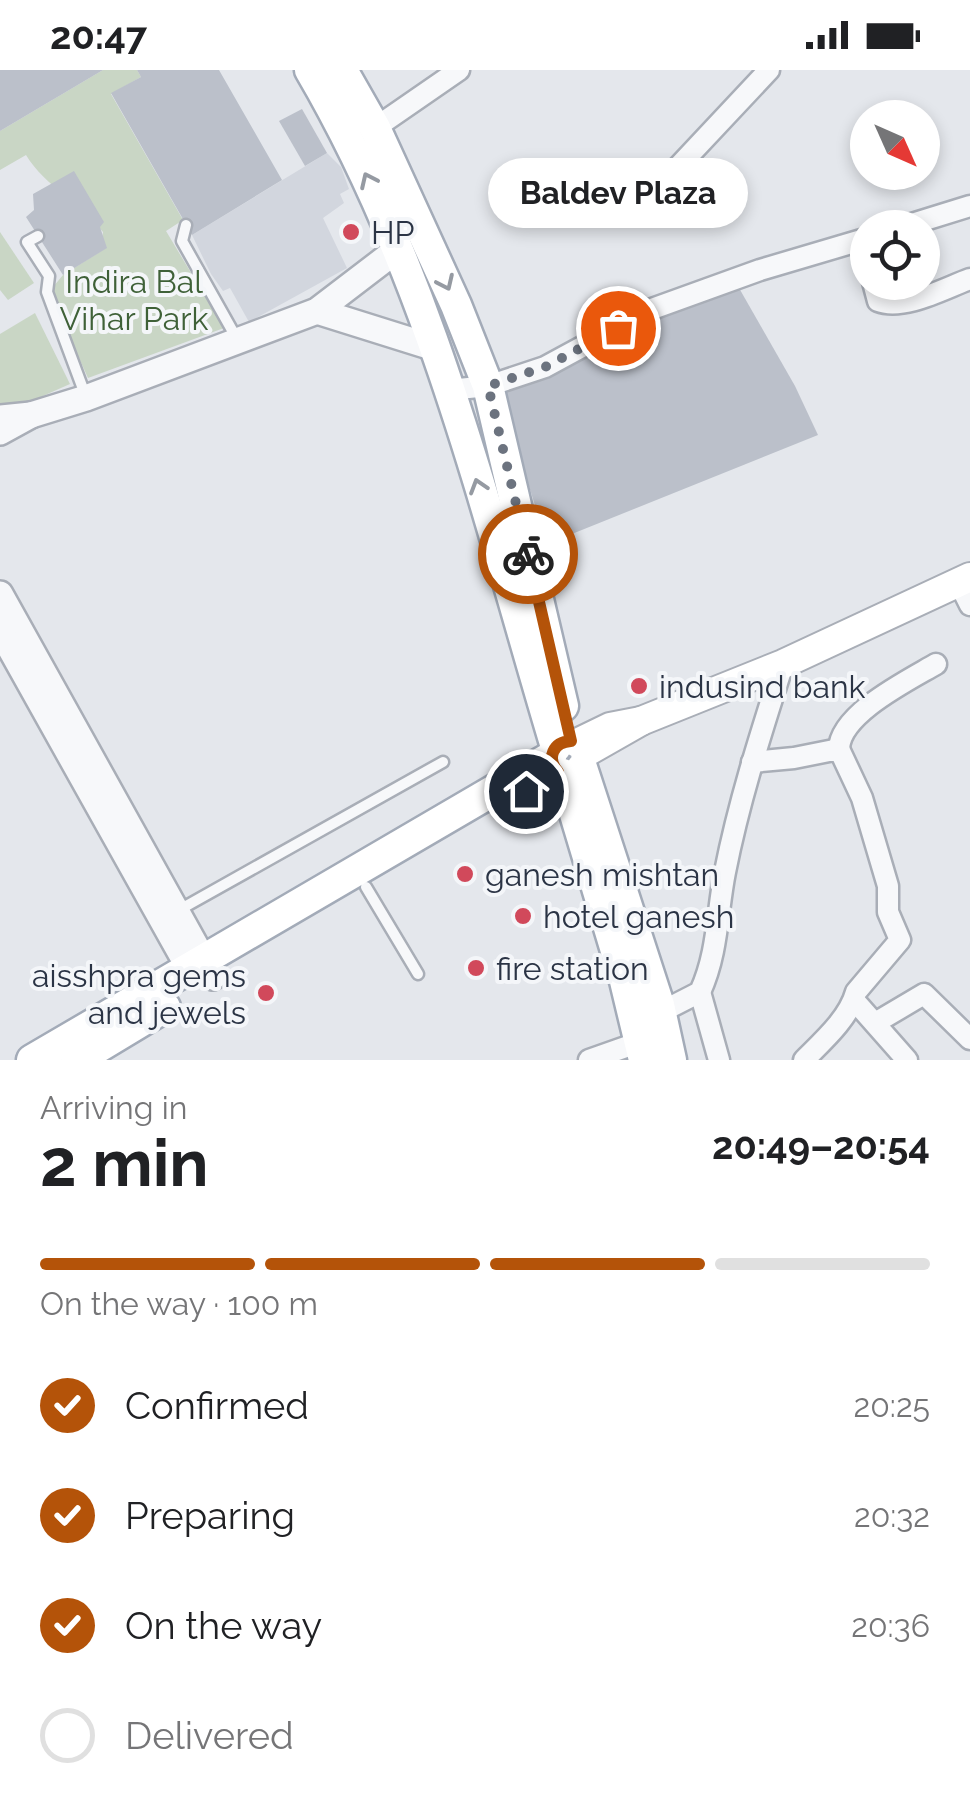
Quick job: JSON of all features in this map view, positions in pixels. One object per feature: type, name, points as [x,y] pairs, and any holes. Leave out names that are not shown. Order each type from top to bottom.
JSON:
[{"type":"main road","points":[[310,70],[345,130],[398,248],[435,348],[568,757],[661,1012],[671,1060]]},
{"type":"main road","points":[[342,70],[375,128],[456,305],[488,386],[568,757],[642,1051]]},
{"type":"main road","points":[[77,1060],[201,973],[568,757],[641,721],[966,588]]},
{"type":"main road","points":[[32,1060],[366,886],[568,757]]},
{"type":"street","points":[[375,128],[459,70]]},
{"type":"street","points":[[678,166],[769,70]]},
{"type":"street","points":[[940,215],[970,206]]},
{"type":"street","points":[[449,390],[488,386],[545,367],[652,309],[760,270],[850,245]]},
{"type":"street","points":[[0,432],[31,415],[317,312],[398,248]]},
{"type":"street","points":[[940,289],[970,279]]},
{"type":"street","points":[[878,300],[885,304],[910,300]]},
{"type":"street","points":[[317,312],[435,348]]},
{"type":"street","points":[[0,418],[31,415]]},
{"type":"street","points":[[0,594],[178,910],[201,973]]},
{"type":"street","points":[[0,630],[201,973]]},
{"type":"street","points":[[720,1060],[700,992],[713,960],[724,874],[752,762],[783,664]]},
{"type":"street","points":[[804,1060],[833,1030],[856,992],[900,940],[888,912],[888,886],[862,798],[838,749],[839,739],[849,723],[936,664]]},
{"type":"street","points":[[752,762],[838,749]]},
{"type":"street","points":[[661,1012],[700,992]]},
{"type":"street","points":[[875,1023],[924,994],[970,1039]]},
{"type":"street","points":[[854,1000],[906,1060]]},
{"type":"street","points":[[589,1060],[642,1051]]},
{"type":"lane","points":[[186,226],[182,241],[238,342]]},
{"type":"lane","points":[[38,236],[27,242],[49,276],[47,292],[86,398]]},
{"type":"lane","points":[[178,910],[443,762]]},
{"type":"lane","points":[[366,886],[418,974]]},
{"type":"shaded area","points":[[327,153],[341,167],[349,189],[340,194],[344,203],[323,218],[347,268],[249,322],[230,288],[223,291],[211,274],[192,235]]},
{"type":"green space","name":"Indira Bal Vihar Park","points":[[103,70],[137,70],[141,77],[111,94],[183,220],[166,231],[224,328],[88,378],[53,300],[53,287],[63,275],[106,248],[103,232],[26,155],[0,170],[0,131]]},
{"type":"green space","points":[[0,232],[34,283],[8,300],[0,290]]},
{"type":"green space","points":[[35,313],[70,384],[0,415],[0,334]]},
{"type":"building","points":[[0,70],[103,70],[0,131]]},
{"type":"building","points":[[137,70],[219,70],[282,180],[192,235],[111,93],[141,77]]},
{"type":"building","points":[[302,109],[327,153],[305,166],[279,121]]},
{"type":"building","points":[[74,171],[104,222],[100,227],[107,248],[63,275],[26,217],[34,210],[33,194]]},
{"type":"building","points":[[739,288],[818,435],[547,544],[500,393],[639,326]]},
{"type":"way so far","points":[[528,554],[488,386],[545,367],[618,328]]},
{"type":"place","name":"HP","points":[[351,232]]},
{"type":"place","name":"Baldev Plaza","points":[[618,328]]},
{"type":"place","name":"indusind bank","points":[[639,686]]},
{"type":"place","name":"ganesh mishtan","points":[[465,874]]},
{"type":"place","name":"hotel ganesh","points":[[523,916]]},
{"type":"place","name":"fire station","points":[[476,968]]},
{"type":"place","name":"aisshpra gems and jewels","points":[[266,993]]},
{"type":"route","points":[[526,791],[558,772],[552,763],[552,752],[560,743],[571,741],[528,554]]}]
